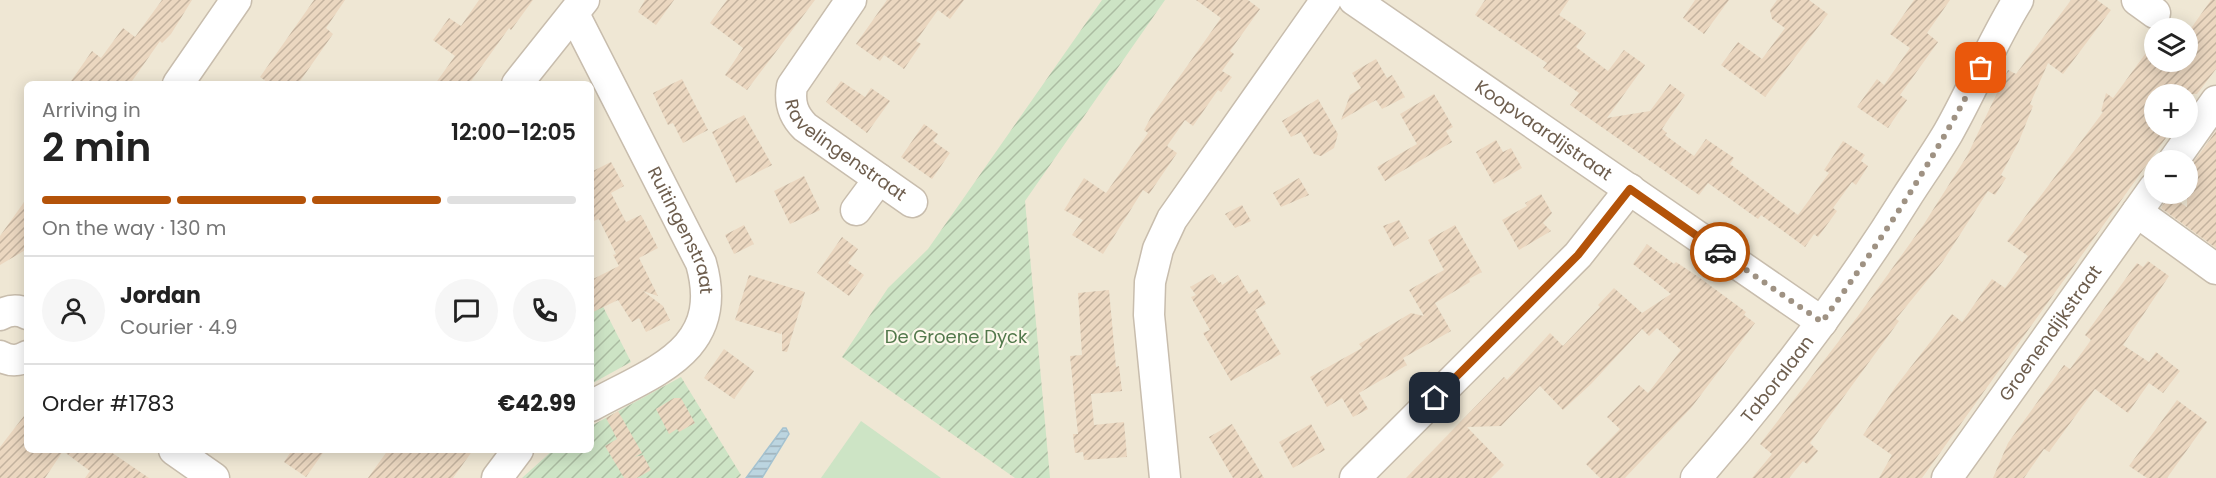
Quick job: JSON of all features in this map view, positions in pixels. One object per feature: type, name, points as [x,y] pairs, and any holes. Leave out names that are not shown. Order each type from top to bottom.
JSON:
[{"type":"street","points":[[180,81],[236,0]]},
{"type":"street","name":"Ravelingenstraat","points":[[851,0],[792,86],[790,97],[792,108],[797,119],[805,127],[912,202]]},
{"type":"street","points":[[1165,478],[1149,315],[1150,282],[1158,249],[1173,219],[1326,0]]},
{"type":"street","name":"Koopvaardijstraat","points":[[1354,0],[1822,322]]},
{"type":"street","name":"Taboralaan","points":[[1696,478],[1736,432],[1822,322],[1872,252],[1947,133],[2001,27],[2018,0]]},
{"type":"street","points":[[519,81],[579,7]]},
{"type":"street","name":"Ruitingenstraat","points":[[579,7],[701,263],[707,284],[707,306],[702,324],[689,345],[673,360],[594,404]]},
{"type":"street","points":[[2181,150],[2216,101]]},
{"type":"street","points":[[856,210],[879,179]]},
{"type":"street","points":[[1355,478],[1578,255],[1630,189]]},
{"type":"street","name":"Groenendijkstraat","points":[[1947,478],[2144,202]]},
{"type":"street","points":[[2137,212],[2216,269]]},
{"type":"street","points":[[178,453],[214,478]]},
{"type":"street","points":[[497,478],[516,453]]},
{"type":"shaded area","points":[[0,0],[2216,0],[2216,478],[0,478]]},
{"type":"green space","name":"De Groene Dyck","points":[[1102,0],[1165,0],[1025,201],[1050,478],[1015,478],[842,357],[888,288],[928,249]]},
{"type":"green space","points":[[594,289],[631,362],[594,382]]},
{"type":"green space","points":[[681,377],[741,475],[738,478],[522,478],[550,453],[594,453],[594,424]]},
{"type":"green space","points":[[861,421],[941,478],[821,478]]},
{"type":"water","points":[[783,428],[786,428],[789,434],[762,478],[746,478]]},
{"type":"building","points":[[162,0],[192,0],[171,34],[162,43],[160,41],[132,81],[71,81],[92,51],[101,58],[123,28],[135,37]]},
{"type":"building","points":[[314,0],[345,0],[326,28],[333,34],[300,81],[266,81],[260,77]]},
{"type":"building","points":[[479,0],[533,0],[511,30],[509,28],[471,81],[437,81],[455,56],[433,40],[449,18],[461,26]]},
{"type":"building","points":[[645,0],[674,0],[656,25],[638,12]]},
{"type":"building","points":[[727,0],[815,0],[747,90],[725,75],[743,48],[710,23]]},
{"type":"building","points":[[887,0],[964,0],[950,19],[938,10],[916,41],[921,44],[904,69],[884,55],[880,61],[856,44]]},
{"type":"building","points":[[1196,0],[1248,0],[1260,9],[1230,51],[1234,54],[1222,71],[1232,77],[1221,92],[1218,90],[1193,126],[1185,120],[1167,146],[1177,153],[1149,194],[1143,190],[1103,254],[1072,235],[1083,220],[1064,210],[1084,178],[1106,193],[1148,133],[1144,130],[1151,117],[1221,18]]},
{"type":"building","points":[[1485,0],[1569,0],[1559,15],[1586,33],[1576,47],[1608,71],[1624,50],[1645,65],[1607,118],[1650,111],[1670,84],[1685,95],[1662,129],[1667,133],[1665,135],[1694,156],[1706,139],[1734,158],[1730,164],[1798,215],[1829,173],[1824,170],[1843,141],[1865,155],[1861,161],[1868,166],[1856,185],[1852,182],[1833,208],[1837,211],[1818,237],[1814,234],[1805,247],[1761,215],[1758,219],[1708,183],[1699,195],[1570,105],[1579,93],[1543,68],[1547,63],[1475,15]]},
{"type":"building","points":[[1695,0],[1729,0],[1704,34],[1683,18]]},
{"type":"building","points":[[1777,0],[1809,0],[1828,14],[1765,97],[1721,65],[1738,42],[1762,59],[1785,28],[1772,19],[1770,10]]},
{"type":"building","points":[[1914,0],[1950,0],[1927,33],[1938,42],[1900,95],[1907,100],[1888,128],[1857,107],[1877,79],[1884,85],[1910,48],[1890,34]]},
{"type":"building","points":[[2071,0],[2097,0],[2111,10],[2063,74],[2048,63],[2030,104],[2033,106],[2019,141],[2001,175],[2006,178],[1995,195],[1988,191],[1943,261],[1896,319],[1899,321],[1810,443],[1818,451],[1807,464],[1803,461],[1789,478],[1752,478],[1772,454],[1760,444],[1858,316],[1924,224],[1967,156],[2008,70],[2016,74]]},
{"type":"building","points":[[2211,0],[2216,0],[2216,69],[2198,93],[2198,84],[2144,84],[2144,138],[2166,138],[2157,150],[2144,150],[2144,168],[1922,478],[1879,478],[1892,455],[1863,435],[1896,386],[1952,314],[1962,322],[1992,279],[2005,288],[2028,256],[2007,241],[2103,112],[2101,111],[2106,93],[2113,98],[2144,56],[2144,72],[2198,72],[2198,18]]},
{"type":"building","points":[[1376,59],[1387,78],[1392,75],[1405,97],[1382,109],[1376,100],[1341,120],[1350,95],[1361,88],[1352,73]]},
{"type":"building","points":[[682,79],[708,130],[683,143],[673,123],[668,125],[653,93]]},
{"type":"building","points":[[841,81],[865,97],[871,88],[890,101],[867,133],[826,102]]},
{"type":"building","points":[[1434,94],[1453,127],[1446,131],[1452,142],[1385,181],[1377,167],[1417,144],[1400,114]]},
{"type":"building","points":[[1318,99],[1338,134],[1334,148],[1321,156],[1314,154],[1301,132],[1291,137],[1282,121]]},
{"type":"building","points":[[744,115],[772,165],[736,183],[712,132]]},
{"type":"building","points":[[924,124],[938,134],[933,141],[950,153],[932,179],[901,157]]},
{"type":"building","points":[[2216,131],[2216,248],[2161,208],[2163,204],[2182,204],[2187,207],[2187,204],[2198,204],[2198,156]]},
{"type":"building","points":[[1496,140],[1503,152],[1511,148],[1522,168],[1494,184],[1476,152]]},
{"type":"building","points":[[611,162],[624,186],[611,193],[626,222],[641,215],[658,248],[639,258],[658,296],[643,291],[663,306],[670,320],[646,332],[639,318],[632,322],[618,300],[594,312],[594,278],[619,266],[613,255],[616,254],[599,219],[594,221],[594,170]]},
{"type":"building","points":[[804,176],[820,210],[790,224],[774,191]]},
{"type":"building","points":[[1299,178],[1309,195],[1281,207],[1273,193]]},
{"type":"building","points":[[1541,194],[1552,213],[1543,223],[1551,231],[1519,250],[1502,220],[1527,206],[1525,203]]},
{"type":"building","points":[[24,202],[24,251],[0,265],[0,236]]},
{"type":"building","points":[[1242,205],[1251,221],[1235,228],[1225,214]]},
{"type":"building","points":[[1399,220],[1409,238],[1394,247],[1383,226]]},
{"type":"building","points":[[744,225],[754,244],[734,254],[725,235]]},
{"type":"building","points":[[1455,225],[1482,272],[1435,303],[1451,331],[1403,358],[1407,365],[1359,393],[1368,409],[1353,417],[1342,398],[1327,407],[1310,377],[1362,348],[1359,344],[1411,313],[1424,316],[1409,290],[1444,270],[1428,240]]},
{"type":"building","points":[[842,237],[858,249],[848,263],[864,275],[849,296],[817,273]]},
{"type":"building","points":[[1647,244],[1674,264],[1676,262],[1700,278],[1746,312],[1744,315],[1755,323],[1691,408],[1625,478],[1600,478],[1586,464],[1620,429],[1607,417],[1639,385],[1648,393],[1681,350],[1657,328],[1649,336],[1642,329],[1591,384],[1563,410],[1540,386],[1501,426],[1467,427],[1504,465],[1491,478],[1406,478],[1504,377],[1507,380],[1550,333],[1563,346],[1600,307],[1598,305],[1614,288],[1642,313],[1671,294],[1633,264]]},
{"type":"building","points":[[2148,261],[2169,276],[2123,345],[2149,362],[2156,352],[2180,371],[2163,393],[2149,383],[2128,413],[2095,389],[2049,452],[2044,449],[2024,478],[1993,478],[2008,443],[2064,365],[2070,369],[2091,340],[2085,335],[2137,263],[2143,267]]},
{"type":"building","points":[[1213,274],[1222,285],[1238,275],[1249,294],[1257,289],[1266,304],[1255,310],[1281,354],[1231,381],[1203,333],[1210,330],[1191,297],[1196,295],[1190,287]]},
{"type":"building","points":[[749,275],[805,292],[787,352],[782,351],[782,331],[781,334],[735,320]]},
{"type":"building","points":[[1109,290],[1116,367],[1119,366],[1122,391],[1091,394],[1094,425],[1124,422],[1127,457],[1084,460],[1083,452],[1075,453],[1073,434],[1078,434],[1070,356],[1082,355],[1078,293]]},
{"type":"building","points":[[724,349],[754,371],[734,399],[704,378]]},
{"type":"building","points":[[674,398],[681,398],[695,423],[679,432],[677,429],[669,434],[656,409]]},
{"type":"building","points":[[2177,400],[2207,422],[2167,478],[2147,478],[2129,466]]},
{"type":"building","points":[[618,411],[642,453],[634,457],[643,455],[651,470],[637,478],[624,478],[605,446],[617,439],[606,418]]},
{"type":"building","points":[[24,416],[24,453],[62,453],[45,478],[0,478],[0,447]]},
{"type":"building","points":[[1232,424],[1264,478],[1233,478],[1209,437]]},
{"type":"building","points":[[1311,424],[1325,450],[1293,468],[1279,442]]},
{"type":"building","points":[[66,453],[112,453],[149,478],[85,478],[90,471]]},
{"type":"building","points":[[290,453],[323,453],[306,477],[284,462]]},
{"type":"building","points":[[386,453],[471,453],[453,478],[368,478]]},
{"type":"way so far","points":[[1720,252],[1822,322],[1872,252],[1947,133],[1981,68]]},
{"type":"route","points":[[1435,398],[1578,255],[1630,189],[1720,252]]}]
